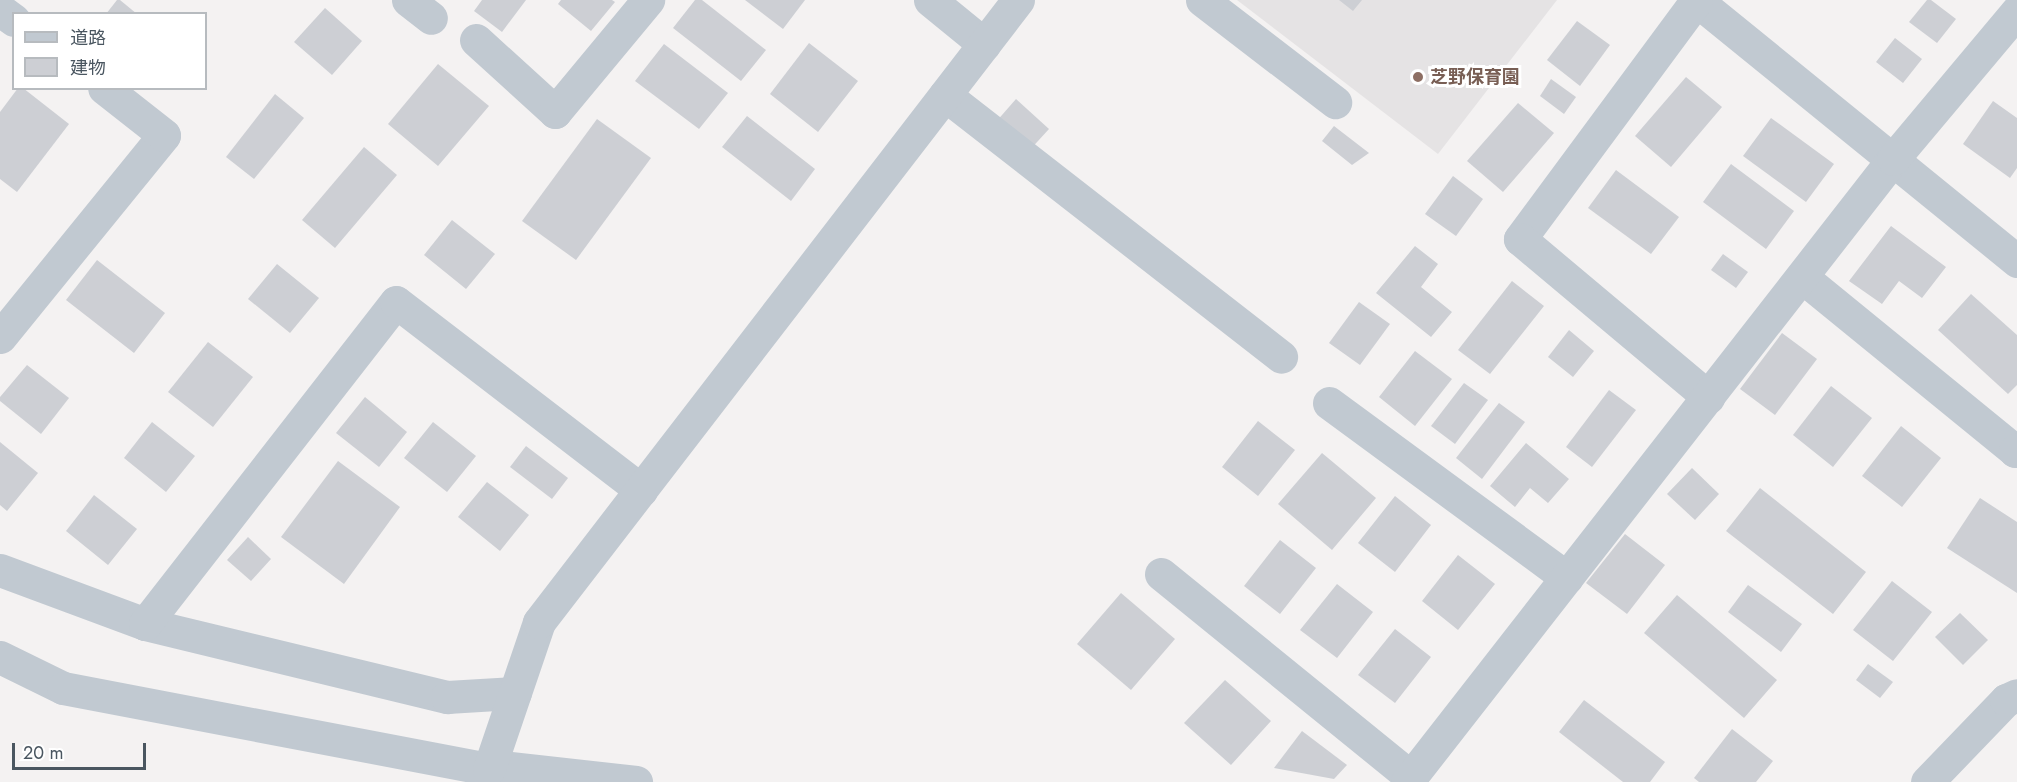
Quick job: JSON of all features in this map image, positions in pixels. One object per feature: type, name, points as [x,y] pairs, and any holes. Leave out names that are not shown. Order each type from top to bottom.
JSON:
[{"type":"street","points":[[476,40],[555,112],[648,0]]},
{"type":"street","points":[[930,0],[984,44]]},
{"type":"street","points":[[491,772],[539,622],[1018,0]]},
{"type":"street","points":[[1202,0],[1335,102]]},
{"type":"street","points":[[1708,397],[1520,239],[1696,0],[2017,261]]},
{"type":"street","points":[[1161,574],[1409,779],[1893,159],[2017,11]]},
{"type":"street","points":[[0,337],[164,135],[107,90]]},
{"type":"street","points":[[945,95],[1281,357]]},
{"type":"street","points":[[1802,277],[2015,451],[2017,449]]},
{"type":"street","points":[[145,624],[396,302],[641,490]]},
{"type":"street","points":[[1329,403],[1567,578]]},
{"type":"street","points":[[0,570],[145,624],[447,697],[515,693]]},
{"type":"street","points":[[0,657],[63,688],[491,772],[636,782]]},
{"type":"street","points":[[1927,782],[2006,700],[2017,695]]},
{"type":"shaded area","name":"芝野保育園","points":[[1237,0],[1557,0],[1438,154]]},
{"type":"building","points":[[117,0],[120,0],[135,12],[108,12]]},
{"type":"building","points":[[482,0],[526,0],[502,32],[474,11]]},
{"type":"building","points":[[561,0],[612,0],[615,2],[591,31],[558,4]]},
{"type":"building","points":[[695,0],[702,0],[766,50],[741,81],[673,28]]},
{"type":"building","points":[[745,0],[805,0],[783,29]]},
{"type":"building","points":[[1339,0],[1362,0],[1353,11]]},
{"type":"building","points":[[1927,0],[1931,0],[1956,19],[1937,43],[1909,22]]},
{"type":"building","points":[[325,8],[362,41],[332,75],[294,42]]},
{"type":"building","points":[[1577,21],[1610,45],[1580,86],[1547,60]]},
{"type":"building","points":[[1895,38],[1922,59],[1903,83],[1876,62]]},
{"type":"building","points":[[809,43],[858,81],[818,132],[770,94]]},
{"type":"building","points":[[664,44],[728,93],[699,129],[635,81]]},
{"type":"building","points":[[438,64],[489,106],[438,166],[388,124]]},
{"type":"building","points":[[1686,77],[1722,107],[1671,167],[1635,136]]},
{"type":"building","points":[[1551,79],[1576,97],[1564,114],[1540,96]]},
{"type":"building","points":[[16,90],[26,90],[69,124],[17,192],[0,179],[0,112]]},
{"type":"building","points":[[275,94],[304,118],[254,179],[226,157]]},
{"type":"building","points":[[1016,99],[1049,129],[1027,153],[995,123]]},
{"type":"building","points":[[1993,101],[2017,118],[2017,168],[2010,178],[1963,144]]},
{"type":"building","points":[[1518,103],[1554,133],[1503,192],[1467,161]]},
{"type":"building","points":[[747,116],[815,169],[791,201],[722,147]]},
{"type":"building","points":[[1771,118],[1834,164],[1806,202],[1743,156]]},
{"type":"building","points":[[597,119],[651,158],[576,260],[522,221]]},
{"type":"building","points":[[1334,126],[1369,153],[1352,165],[1322,141]]},
{"type":"building","points":[[364,147],[397,175],[335,248],[302,220]]},
{"type":"building","points":[[1731,164],[1794,211],[1766,249],[1703,202]]},
{"type":"building","points":[[1616,170],[1679,217],[1651,254],[1588,208]]},
{"type":"building","points":[[1453,176],[1483,199],[1456,236],[1425,214]]},
{"type":"building","points":[[452,220],[495,254],[466,289],[424,255]]},
{"type":"building","points":[[1891,226],[1946,267],[1922,298],[1899,281],[1882,304],[1849,281]]},
{"type":"building","points":[[1415,246],[1438,264],[1421,287],[1452,312],[1431,337],[1376,293]]},
{"type":"building","points":[[1723,254],[1748,272],[1736,288],[1711,270]]},
{"type":"building","points":[[97,260],[165,313],[134,353],[66,300]]},
{"type":"building","points":[[277,264],[319,298],[290,333],[248,299]]},
{"type":"building","points":[[1512,281],[1544,306],[1490,374],[1458,350]]},
{"type":"building","points":[[1971,294],[2017,335],[2017,385],[2008,394],[1938,330]]},
{"type":"building","points":[[1359,302],[1390,324],[1360,365],[1329,343]]},
{"type":"building","points":[[1569,330],[1594,351],[1573,377],[1548,357]]},
{"type":"building","points":[[1782,333],[1817,359],[1775,415],[1740,389]]},
{"type":"building","points":[[208,342],[253,377],[213,427],[168,392]]},
{"type":"building","points":[[1415,351],[1452,379],[1415,426],[1379,397]]},
{"type":"building","points":[[27,365],[69,398],[41,434],[0,401],[0,397]]},
{"type":"building","points":[[1464,383],[1488,400],[1455,444],[1431,426]]},
{"type":"building","points":[[1831,386],[1872,418],[1833,467],[1793,435]]},
{"type":"building","points":[[1609,390],[1636,410],[1592,467],[1566,447]]},
{"type":"building","points":[[365,397],[407,432],[379,467],[336,433]]},
{"type":"building","points":[[1499,403],[1525,422],[1482,479],[1456,458]]},
{"type":"building","points":[[1258,421],[1295,450],[1258,496],[1222,467]]},
{"type":"building","points":[[152,422],[195,456],[166,492],[124,458]]},
{"type":"building","points":[[433,422],[476,456],[447,492],[404,458]]},
{"type":"building","points":[[1901,426],[1941,458],[1902,507],[1862,476]]},
{"type":"building","points":[[0,442],[38,473],[7,511],[0,505]]},
{"type":"building","points":[[1526,443],[1569,479],[1548,503],[1530,488],[1515,507],[1490,486]]},
{"type":"building","points":[[526,446],[568,478],[552,499],[510,467]]},
{"type":"building","points":[[1322,453],[1376,498],[1332,550],[1278,504]]},
{"type":"building","points":[[338,461],[400,507],[344,584],[281,537]]},
{"type":"building","points":[[1692,468],[1719,494],[1695,520],[1667,494]]},
{"type":"building","points":[[487,482],[529,515],[500,551],[458,517]]},
{"type":"building","points":[[1760,488],[1866,572],[1833,614],[1726,531]]},
{"type":"building","points":[[94,495],[137,529],[108,565],[66,531]]},
{"type":"building","points":[[1395,496],[1431,525],[1395,572],[1358,543]]},
{"type":"building","points":[[1980,498],[2017,522],[2017,593],[1947,548]]},
{"type":"building","points":[[1625,534],[1665,565],[1627,614],[1586,583]]},
{"type":"building","points":[[248,537],[271,559],[251,581],[227,560]]},
{"type":"building","points":[[1280,540],[1316,568],[1280,614],[1244,586]]},
{"type":"building","points":[[1458,555],[1495,584],[1458,630],[1422,601]]},
{"type":"building","points":[[1892,581],[1932,612],[1893,661],[1853,630]]},
{"type":"building","points":[[1337,584],[1373,612],[1337,658],[1300,630]]},
{"type":"building","points":[[1748,585],[1802,624],[1781,652],[1728,612]]},
{"type":"building","points":[[1121,593],[1175,639],[1131,690],[1077,644]]},
{"type":"building","points":[[1677,595],[1777,680],[1744,718],[1644,633]]},
{"type":"building","points":[[1960,613],[1988,640],[1963,665],[1935,637]]},
{"type":"building","points":[[1395,629],[1431,657],[1395,703],[1358,675]]},
{"type":"building","points":[[1868,664],[1893,682],[1880,698],[1856,680]]},
{"type":"building","points":[[1225,680],[1271,721],[1231,765],[1184,723]]},
{"type":"building","points":[[1584,700],[1665,762],[1650,782],[1623,782],[1559,732]]},
{"type":"building","points":[[1732,729],[1773,761],[1756,782],[1699,782],[1694,778]]},
{"type":"building","points":[[1302,731],[1347,765],[1334,779],[1274,768]]},
{"type":"place","name":"芝野保育園","points":[[1418,77]]}]
